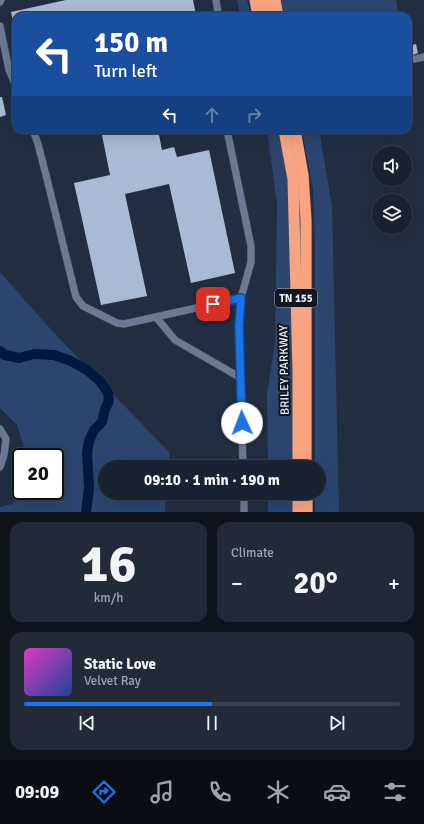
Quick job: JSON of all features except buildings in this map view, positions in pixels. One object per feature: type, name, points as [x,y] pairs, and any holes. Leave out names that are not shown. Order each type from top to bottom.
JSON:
[{"type":"highway","points":[[254,0],[257,12]]},
{"type":"highway","points":[[264,0],[267,12]]},
{"type":"highway","points":[[274,0],[277,12]]},
{"type":"highway","name":"BRILEY PARKWAY","points":[[285,134],[294,179],[298,370],[298,460]]},
{"type":"highway","name":"BRILEY PARKWAY","points":[[296,134],[303,176],[306,220],[306,460]]},
{"type":"highway","points":[[298,500],[298,512]]},
{"type":"highway","points":[[306,500],[306,512]]},
{"type":"lane","points":[[216,0],[218,12]]},
{"type":"lane","points":[[0,26],[9,70],[12,77]]},
{"type":"lane","points":[[415,59],[424,57]]},
{"type":"lane","points":[[34,134],[76,298],[83,306],[117,323],[124,324],[241,298]]},
{"type":"lane","points":[[228,134],[251,246],[251,262],[241,298],[239,326],[243,460]]},
{"type":"lane","points":[[156,317],[175,340],[241,378]]},
{"type":"lane","points":[[0,429],[6,439],[4,455],[0,467]]},
{"type":"lane","points":[[244,500],[244,512]]},
{"type":"shaded area","points":[[237,0],[247,0],[250,12],[239,12]]},
{"type":"shaded area","points":[[279,0],[396,0],[398,12],[281,12]]},
{"type":"shaded area","points":[[268,134],[281,134],[284,145],[293,231],[292,460],[268,460],[267,393],[275,343],[277,204]]},
{"type":"shaded area","points":[[303,134],[320,134],[332,206],[339,512],[315,512],[315,500],[326,500],[326,460],[315,460],[315,241],[313,190]]},
{"type":"shaded area","points":[[0,272],[54,333],[169,452],[170,460],[98,460],[98,500],[166,500],[165,512],[0,512],[0,507],[12,504],[15,500],[64,500],[64,448],[24,448],[17,425],[0,408]]},
{"type":"shaded area","points":[[268,500],[292,500],[292,512],[268,512]]},
{"type":"waterway","points":[[0,351],[5,355],[19,358],[34,354],[54,355],[71,361],[87,370],[100,381],[108,393],[109,401],[105,409],[102,422],[94,430],[89,441],[87,453],[89,488],[86,512]]},
{"type":"route","points":[[213,304],[241,298],[239,326],[242,423]]}]
